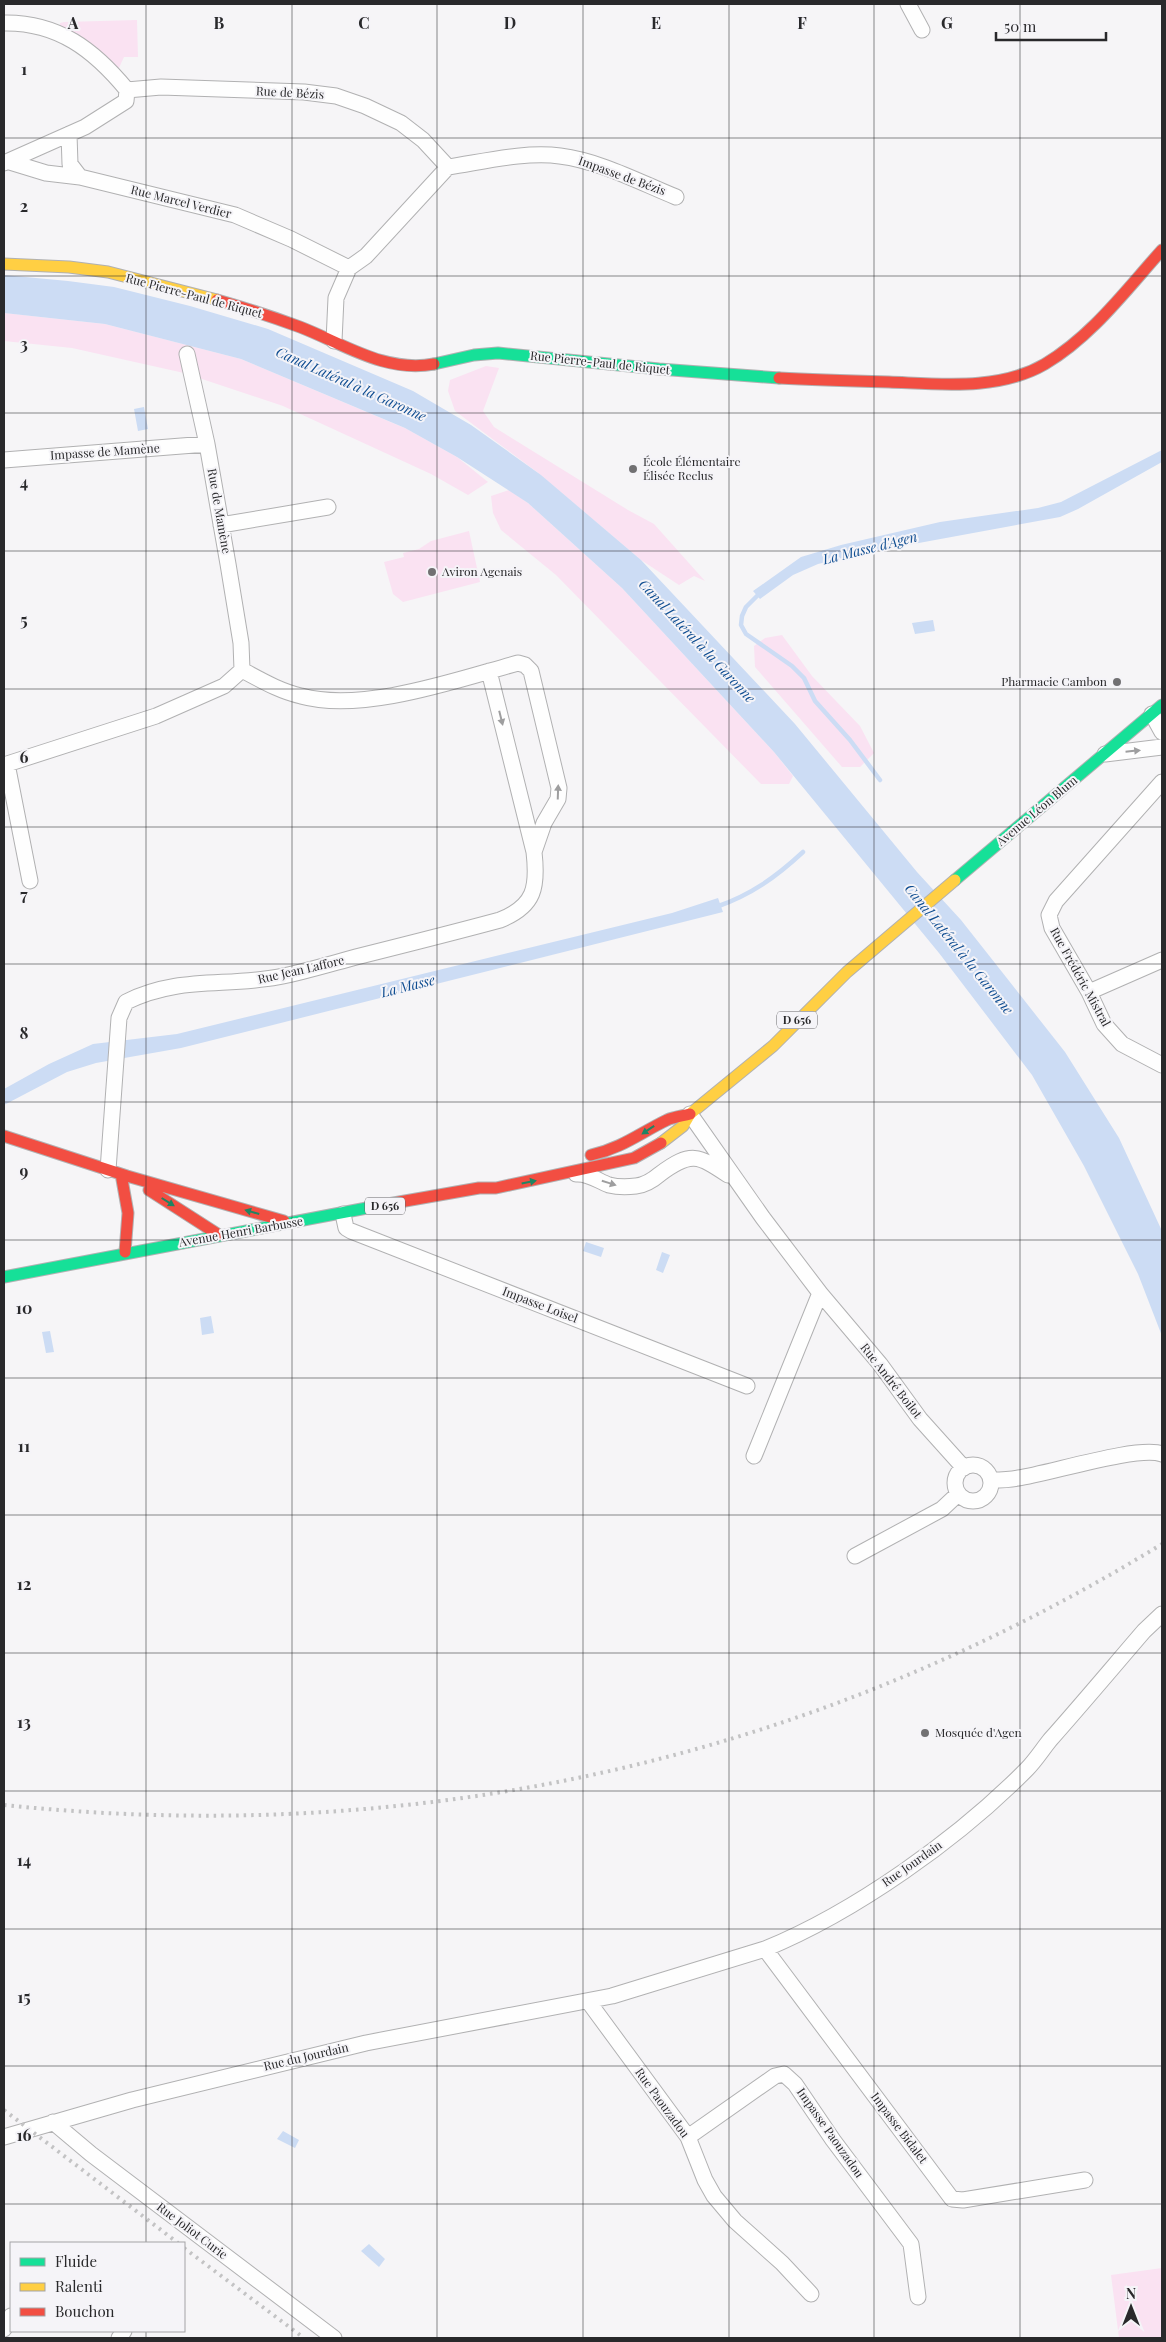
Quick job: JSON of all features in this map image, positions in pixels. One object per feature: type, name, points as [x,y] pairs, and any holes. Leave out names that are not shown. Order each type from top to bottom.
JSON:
[{"type":"main road","name":"Rue Pierre-Paul de Riquet","points":[[4,264],[106,272],[214,299],[289,322],[383,361],[403,366],[423,366],[472,355],[499,352],[623,366],[781,378],[910,383],[992,381],[1026,373],[1041,366],[1075,344],[1162,250]]},
{"type":"main road","name":"Avenue Léon Blum","points":[[902,925],[1104,754],[1159,712]]},
{"type":"main road","name":"Avenue Henri Barbusse","points":[[4,1277],[219,1235],[227,1225],[290,1223],[480,1188],[496,1188],[586,1170],[634,1158],[669,1138],[683,1126],[690,1114],[773,1046],[847,972],[902,925]]},
{"type":"main road","name":"Avenue Henri Barbusse","points":[[581,1157],[608,1151],[640,1136],[668,1119],[690,1114]]},
{"type":"main road","name":"D 656","points":[[7,1137],[119,1173],[290,1223]]},
{"type":"main road","points":[[586,1170],[608,1151]]},
{"type":"main road","name":"Avenue Henri Barbusse","points":[[480,1188],[494,1177],[520,1171]]},
{"type":"main road","name":"D 656","points":[[119,1173],[219,1235]]},
{"type":"main road","points":[[119,1173],[129,1207],[125,1252]]},
{"type":"main road","points":[[213,1201],[227,1225]]},
{"type":"street","points":[[908,4],[922,30]]},
{"type":"street","points":[[4,23],[40,26],[55,31],[87,50],[127,90],[126,101],[108,114],[69,134],[34,148],[7,163]]},
{"type":"street","name":"Rue de Bézis","points":[[127,90],[161,87],[304,92],[336,96],[365,106],[401,123],[423,140],[448,167]]},
{"type":"street","points":[[69,134],[70,164],[80,177]]},
{"type":"street","name":"Impasse de Bézis","points":[[448,167],[518,157],[558,155],[584,161],[676,197]]},
{"type":"street","name":"Rue Marcel Verdier","points":[[7,163],[46,174],[80,177],[235,215],[291,239],[349,268]]},
{"type":"street","points":[[334,341],[336,298],[349,268],[366,256],[448,167]]},
{"type":"street","name":"Rue de Mamène","points":[[187,354],[207,444],[242,643],[242,670]]},
{"type":"street","name":"Impasse de Mamène","points":[[4,460],[207,444]]},
{"type":"street","points":[[221,525],[328,507]]},
{"type":"street","name":"Rue Jean Laffore","points":[[242,670],[276,688],[302,697],[337,701],[369,700],[518,663],[531,671],[559,788],[558,799],[549,814],[534,852]]},
{"type":"street","points":[[30,881],[5,764],[156,716],[224,686],[242,670]]},
{"type":"street","name":"Rue Jean Laffore","points":[[119,1173],[115,1077],[119,1018],[126,1002],[140,995],[163,988],[199,982],[236,983],[281,976],[506,918],[525,904],[533,891],[537,877],[534,852],[489,671]]},
{"type":"street","name":"Avenue Léon Blum","points":[[1159,712],[1162,732]]},
{"type":"street","points":[[1104,754],[1162,747]]},
{"type":"street","name":"Rue Frédéric Mistral","points":[[1162,782],[1056,901],[1049,915],[1052,928],[1090,992],[1104,1024],[1122,1044],[1162,1065]]},
{"type":"street","points":[[524,809],[534,814],[549,814]]},
{"type":"street","points":[[1090,992],[1162,960]]},
{"type":"street","name":"Rue André Boilot","points":[[690,1114],[736,1181],[820,1293],[880,1364],[920,1419],[964,1468]]},
{"type":"street","points":[[562,1175],[582,1174],[610,1185],[638,1186],[650,1182],[668,1168],[695,1157],[705,1160],[736,1181]]},
{"type":"street","name":"Impasse Loisel","points":[[343,1214],[346,1228],[351,1231],[747,1386]]},
{"type":"street","points":[[754,1456],[820,1293]]},
{"type":"street","points":[[991,1480],[1017,1478],[1137,1453],[1157,1452],[1162,1454]]},
{"type":"street","points":[[978,1466],[988,1472],[991,1480],[990,1490],[983,1499],[971,1502],[958,1494],[955,1480],[964,1468],[978,1466]]},
{"type":"street","points":[[855,1556],[942,1509],[958,1494]]},
{"type":"street","name":"Rue Jourdain","points":[[588,2001],[612,1996],[765,1949],[785,1941],[856,1902],[951,1836],[1028,1768],[1144,1631],[1162,1614]]},
{"type":"street","name":"Impasse Bidalet","points":[[765,1949],[952,2199],[963,2200],[1085,2180]]},
{"type":"street","name":"Rue du Jourdain","points":[[4,2137],[28,2128],[227,2076],[366,2043],[588,2001]]},
{"type":"street","name":"Rue Paouzadou","points":[[588,2001],[688,2137],[705,2180],[714,2196],[735,2221],[782,2263],[811,2294]]},
{"type":"street","name":"Impasse Paouzadou","points":[[688,2137],[775,2076],[784,2074],[795,2084],[833,2140],[911,2244],[918,2297]]},
{"type":"street","name":"Rue Joliot Curie","points":[[52,2122],[90,2154],[334,2338]]},
{"type":"street","points":[[4,2329],[10,2318]]},
{"type":"shaded area","points":[[137,20],[138,57],[124,57],[118,70],[60,26],[60,23],[64,22]]},
{"type":"shaded area","points":[[4,313],[105,324],[241,359],[407,429],[457,457],[488,482],[468,495],[431,474],[283,406],[184,373],[72,348],[4,341]]},
{"type":"shaded area","points":[[486,366],[499,368],[483,411],[494,427],[628,510],[654,524],[705,581],[694,576],[679,585],[641,560],[537,472],[455,411],[448,391],[450,380]]},
{"type":"shaded area","points":[[509,490],[528,503],[622,588],[774,752],[793,776],[789,784],[761,784],[556,575],[501,530],[493,513],[491,496]]},
{"type":"shaded area","name":"Aviron Agenais","points":[[469,531],[480,582],[403,602],[393,594],[384,562],[404,557],[403,553],[419,549],[431,541]]},
{"type":"shaded area","points":[[782,635],[812,676],[860,726],[874,753],[860,767],[842,767],[755,667],[754,646],[765,638]]},
{"type":"shaded area","points":[[1162,2268],[1162,2338],[1119,2338],[1111,2275]]},
{"type":"water","name":"Canal Latéral à la Garonne","points":[[4,275],[114,287],[190,306],[268,329],[413,391],[471,425],[541,475],[641,560],[795,724],[917,872],[961,920],[1065,1052],[1119,1138],[1162,1231],[1162,1336],[1138,1274],[1084,1166],[1032,1075],[939,953],[774,752],[622,588],[528,503],[457,457],[405,428],[241,359],[105,324],[4,313]]},
{"type":"water","points":[[144,407],[148,429],[138,431],[134,409]]},
{"type":"water","points":[[1162,450],[1162,462],[1078,509],[1060,517],[859,554],[818,564],[793,575],[760,599],[753,591],[801,557],[841,545],[940,522],[1038,508],[1061,502]]},
{"type":"water","points":[[933,620],[935,631],[915,634],[912,623]]},
{"type":"water","points":[[718,898],[723,912],[181,1048],[96,1063],[67,1072],[4,1105],[4,1089],[49,1064],[93,1044],[177,1034],[672,913]]},
{"type":"water","points":[[586,1242],[604,1248],[601,1257],[583,1251]]},
{"type":"water","points":[[662,1252],[670,1255],[663,1273],[656,1270]]},
{"type":"water","points":[[211,1316],[214,1333],[202,1335],[200,1318]]},
{"type":"water","points":[[50,1331],[54,1352],[46,1353],[42,1332]]},
{"type":"water","points":[[283,2131],[299,2140],[295,2148],[277,2139]]},
{"type":"water","points":[[369,2244],[385,2259],[379,2267],[361,2251]]},
{"type":"waterway","name":"La Masse d'Agen","points":[[760,593],[746,607],[742,616],[741,625],[746,634],[792,666],[804,678],[815,701],[850,740],[880,780]]},
{"type":"waterway","name":"La Masse","points":[[716,907],[752,891],[803,852]]},
{"type":"railway","points":[[4,1805],[158,1815],[309,1813],[459,1799],[605,1772],[749,1733],[890,1682],[1028,1619],[1162,1544]]},
{"type":"railway","points":[[4,2110],[177,2242]]},
{"type":"railway","points":[[185,2249],[304,2338]]},
{"type":"traffic: fast","points":[[434,364],[474,355],[498,353],[659,369],[779,378]]},
{"type":"traffic: fast","points":[[955,880],[1162,705]]},
{"type":"traffic: fast","points":[[4,1277],[388,1204]]},
{"type":"traffic: slow","points":[[4,264],[69,267],[108,272],[217,300]]},
{"type":"traffic: slow","points":[[661,1143],[683,1126],[690,1114],[773,1046],[847,972],[955,880]]},
{"type":"traffic: jam","points":[[779,378],[969,384],[989,382],[1027,373],[1045,364],[1078,340],[1108,312],[1162,250]]},
{"type":"traffic: jam","points":[[217,300],[300,327],[349,349],[382,361],[416,366],[434,364]]},
{"type":"traffic: jam","points":[[591,1155],[622,1144],[667,1120],[690,1114]]},
{"type":"traffic: jam","points":[[4,1136],[127,1176],[284,1221]]},
{"type":"traffic: jam","points":[[388,1204],[479,1188],[496,1188],[634,1158],[661,1143]]},
{"type":"traffic: jam","points":[[121,1174],[128,1213],[125,1252]]},
{"type":"traffic: jam","points":[[149,1190],[219,1235]]},
{"type":"place","name":"École Élémentaire Élisée Reclus","points":[[633,469]]},
{"type":"place","name":"Aviron Agenais","points":[[432,572]]},
{"type":"place","name":"Pharmacie Cambon","points":[[1117,682]]},
{"type":"place","name":"Mosquée d'Agen","points":[[925,1733]]}]
